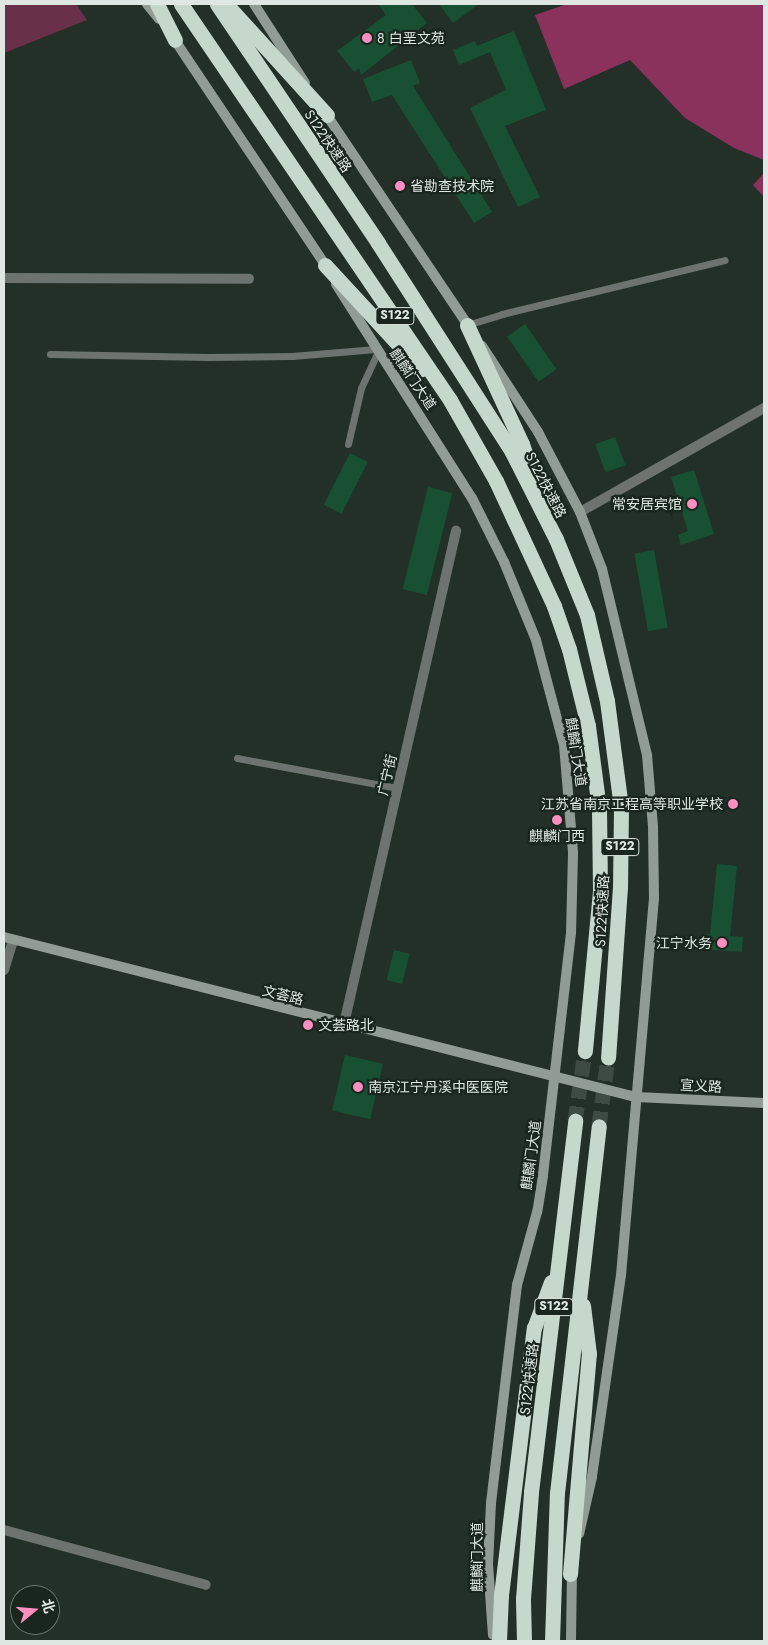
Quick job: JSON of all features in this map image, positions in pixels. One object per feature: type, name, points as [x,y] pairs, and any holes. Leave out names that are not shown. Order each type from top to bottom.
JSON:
[{"type":"highway","points":[[157,4],[175,40]]},
{"type":"highway","name":"S122快速路","points":[[181,4],[450,400],[496,481],[554,606],[569,649],[588,726],[599,800],[600,892],[585,1051]]},
{"type":"highway","name":"S122快速路","points":[[217,4],[512,452],[556,539],[587,615],[616,752],[621,807],[620,887],[608,1058]]},
{"type":"highway","points":[[226,4],[327,115]]},
{"type":"highway","points":[[325,265],[450,400]]},
{"type":"highway","points":[[467,325],[522,444],[556,539]]},
{"type":"highway","name":"S122快速路","points":[[524,1641],[523,1599],[531,1492],[575,1121]]},
{"type":"highway","name":"S122","points":[[552,1641],[557,1493],[580,1278],[599,1126]]},
{"type":"highway","points":[[499,1641],[502,1576],[534,1328],[560,1257]]},
{"type":"highway","points":[[570,1574],[589,1354],[580,1278]]},
{"type":"street","name":"麒麟门大道","points":[[147,4],[175,40],[325,265],[476,506],[504,562],[532,631],[552,693],[564,745],[573,853],[571,934],[556,1079],[537,1212],[517,1285],[491,1503],[488,1564],[494,1641]]},
{"type":"street","points":[[254,4],[467,325],[504,376],[538,432],[580,512],[614,609],[647,754],[653,827],[654,898],[619,1285],[592,1477],[570,1574],[570,1641]]},
{"type":"street","points":[[4,278],[249,279]]},
{"type":"street","points":[[580,512],[764,408]]},
{"type":"street","name":"广宁街","points":[[344,1024],[456,531]]},
{"type":"street","points":[[4,970],[9,938]]},
{"type":"street","name":"文荟路","points":[[9,938],[556,1079]]},
{"type":"street","name":"宣义路","points":[[556,1079],[636,1097],[764,1103]]},
{"type":"street","points":[[4,1530],[206,1585]]},
{"type":"lane","points":[[467,325],[502,314],[725,260]]},
{"type":"lane","points":[[50,354],[207,357],[292,356],[377,350],[361,388],[348,444]]},
{"type":"lane","points":[[237,758],[398,788]]},
{"type":"shaded area","points":[[4,4],[76,4],[87,20],[4,53]]},
{"type":"shaded area","points":[[567,4],[764,4],[764,160],[734,148],[685,118],[630,60],[564,89],[535,15]]},
{"type":"shaded area","points":[[764,173],[764,197],[753,185]]},
{"type":"building","points":[[378,4],[412,4],[427,23],[361,75],[359,68],[354,72],[337,51],[386,15]]},
{"type":"building","points":[[439,4],[479,4],[453,23]]},
{"type":"building","points":[[514,31],[546,110],[505,126],[540,197],[518,207],[470,108],[506,90],[490,52],[459,65],[453,50],[475,41],[477,46]]},
{"type":"building","points":[[411,60],[420,83],[413,86],[492,212],[474,223],[392,95],[372,102],[363,79]]},
{"type":"building","points":[[525,324],[557,369],[539,382],[507,337]]},
{"type":"building","points":[[615,437],[625,465],[606,472],[595,444]]},
{"type":"building","points":[[350,453],[368,462],[341,514],[324,505]]},
{"type":"building","name":"常安居宾馆","points":[[694,470],[714,534],[681,545],[678,535],[688,531],[671,477]]},
{"type":"building","points":[[428,487],[452,493],[427,595],[403,589]]},
{"type":"building","points":[[654,550],[668,628],[648,631],[634,553]]},
{"type":"building","points":[[717,864],[737,866],[730,936],[743,937],[742,952],[701,949],[702,934],[710,934]]},
{"type":"building","points":[[394,950],[410,954],[402,984],[387,980]]},
{"type":"building","name":"南京江宁丹溪中医医院","points":[[345,1055],[383,1064],[370,1119],[332,1111]]},
{"type":"tunnel","points":[[575,1121],[585,1051]]},
{"type":"tunnel","points":[[599,1126],[608,1058]]},
{"type":"place","name":"8 白垩文苑","points":[[367,38]]},
{"type":"place","name":"省勘查技术院","points":[[400,186]]},
{"type":"place","name":"常安居宾馆","points":[[692,504]]},
{"type":"place","name":"江苏省南京工程高等职业学校","points":[[733,804]]},
{"type":"place","name":"麒麟门西","points":[[557,820]]},
{"type":"place","name":"江宁水务","points":[[722,943]]},
{"type":"place","name":"文荟路北","points":[[308,1025]]},
{"type":"place","name":"南京江宁丹溪中医医院","points":[[358,1087]]}]
